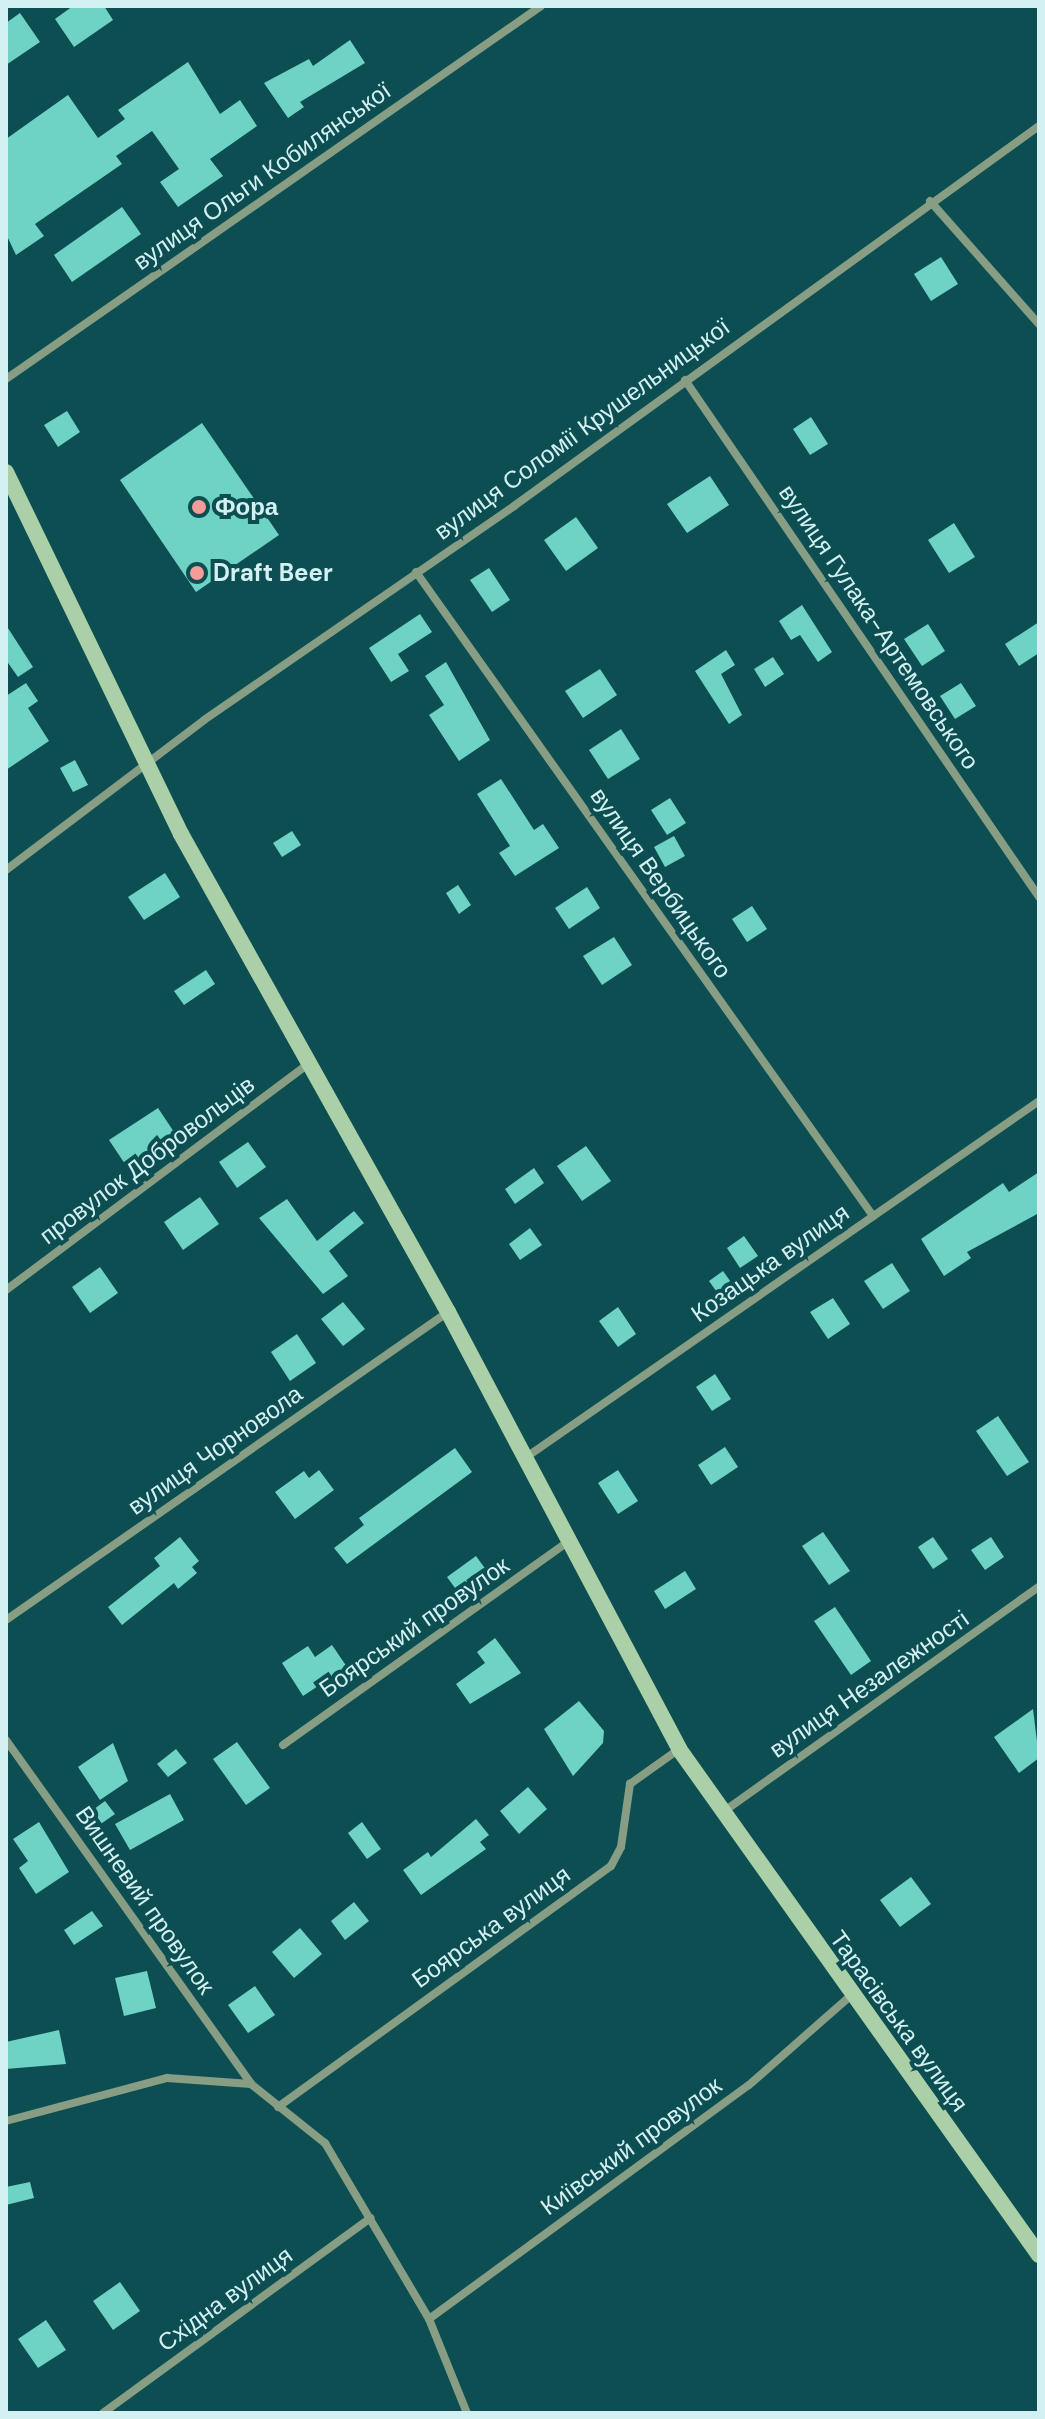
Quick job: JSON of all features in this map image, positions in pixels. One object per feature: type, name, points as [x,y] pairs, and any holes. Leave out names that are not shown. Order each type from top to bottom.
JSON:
[{"type":"street","name":"вулиця Ольги Кобилянської","points":[[6,379],[541,6]]},
{"type":"street","name":"вулиця Соломії Крушельницької","points":[[6,870],[147,764],[930,201],[1039,126]]},
{"type":"street","points":[[930,201],[1039,324]]},
{"type":"street","name":"вулиця Гулака-Артемовського","points":[[685,380],[1039,897]]},
{"type":"street","name":"Тарасівська вулиця","points":[[6,472],[147,764],[448,1312],[679,1749],[849,1997],[1039,2255]]},
{"type":"street","name":"вулиця Вербицького","points":[[416,572],[873,1216]]},
{"type":"street","name":"провулок Добровольців","points":[[6,1290],[311,1062]]},
{"type":"street","name":"Козацька вулиця","points":[[524,1458],[1039,1101]]},
{"type":"street","name":"вулиця Чорновола","points":[[6,1620],[448,1312]]},
{"type":"street","name":"Боярський провулок","points":[[283,1745],[568,1542]]},
{"type":"street","name":"вулиця Незалежності","points":[[723,1813],[1039,1588]]},
{"type":"street","name":"Вишневий провулок","points":[[6,1740],[251,2084],[325,2143],[429,2319],[467,2413]]},
{"type":"street","name":"Боярська вулиця","points":[[278,2107],[611,1866],[621,1847],[630,1784],[679,1749]]},
{"type":"street","name":"Київський провулок","points":[[429,2319],[749,2085],[849,1997]]},
{"type":"street","points":[[6,2121],[167,2078],[251,2084]]},
{"type":"street","name":"Східна вулиця","points":[[103,2413],[370,2218]]},
{"type":"building","points":[[73,6],[104,6],[113,20],[74,47],[55,19]]},
{"type":"building","points":[[20,13],[40,42],[6,65],[6,23]]},
{"type":"building","points":[[350,40],[365,63],[300,102],[304,107],[288,118],[264,83],[309,59],[313,66]]},
{"type":"building","points":[[188,62],[220,114],[240,100],[257,126],[210,159],[223,176],[178,207],[160,182],[179,169],[152,131],[116,156],[122,164],[35,224],[44,236],[16,255],[6,234],[6,139],[68,95],[98,138],[125,119],[118,110]]},
{"type":"building","points":[[122,207],[141,234],[72,282],[54,255]]},
{"type":"building","points":[[941,257],[958,284],[931,301],[914,274]]},
{"type":"building","points":[[67,411],[80,432],[58,447],[44,425]]},
{"type":"building","points":[[811,417],[828,444],[810,455],[793,429]]},
{"type":"building","name":"Фора","points":[[202,423],[279,535],[196,592],[120,480]]},
{"type":"building","points":[[710,476],[729,505],[687,533],[667,504]]},
{"type":"building","points":[[576,517],[598,548],[566,571],[544,540]]},
{"type":"building","points":[[954,523],[975,557],[949,573],[928,540]]},
{"type":"building","points":[[489,568],[510,600],[492,612],[470,580]]},
{"type":"building","points":[[802,605],[832,652],[818,662],[800,635],[791,640],[779,621]]},
{"type":"building","points":[[420,614],[432,632],[398,654],[409,671],[391,682],[369,648]]},
{"type":"building","points":[[1039,622],[1039,653],[1019,666],[1005,644]]},
{"type":"building","points":[[928,624],[945,651],[922,666],[904,639]]},
{"type":"building","points":[[6,625],[33,667],[18,677],[6,660]]},
{"type":"building","points":[[726,650],[735,665],[721,674],[742,715],[729,724],[695,671]]},
{"type":"building","points":[[773,657],[784,674],[765,687],[754,669]]},
{"type":"building","points":[[446,662],[490,740],[459,761],[429,715],[444,705],[425,676]]},
{"type":"building","points":[[600,669],[617,695],[583,718],[565,691]]},
{"type":"building","points":[[26,683],[38,701],[28,708],[49,741],[6,770],[6,696]]},
{"type":"building","points":[[961,683],[976,706],[955,719],[940,696]]},
{"type":"building","points":[[621,729],[640,759],[608,779],[589,750]]},
{"type":"building","points":[[75,760],[88,785],[73,792],[60,768]]},
{"type":"building","points":[[501,779],[534,830],[543,824],[559,848],[515,876],[499,853],[510,846],[477,794]]},
{"type":"building","points":[[670,798],[686,823],[667,835],[651,810]]},
{"type":"building","points":[[292,831],[301,845],[282,857],[273,843]]},
{"type":"building","points":[[674,836],[685,856],[665,867],[654,847]]},
{"type":"building","points":[[165,873],[180,897],[144,920],[128,897]]},
{"type":"building","points":[[458,885],[471,905],[459,914],[446,893]]},
{"type":"building","points":[[587,887],[600,908],[569,929],[555,908]]},
{"type":"building","points":[[752,906],[767,929],[747,942],[732,919]]},
{"type":"building","points":[[614,937],[632,965],[602,985],[583,956]]},
{"type":"building","points":[[206,970],[215,984],[184,1005],[174,991]]},
{"type":"building","points":[[158,1108],[176,1135],[127,1167],[109,1140]]},
{"type":"building","points":[[248,1142],[266,1167],[237,1188],[219,1162]]},
{"type":"building","points":[[586,1146],[611,1181],[582,1201],[557,1166]]},
{"type":"building","points":[[534,1168],[544,1183],[515,1204],[505,1189]]},
{"type":"building","points":[[1039,1172],[1039,1213],[967,1252],[971,1258],[944,1276],[921,1239],[1003,1183],[1009,1192]]},
{"type":"building","points":[[200,1197],[219,1224],[183,1250],[164,1222]]},
{"type":"building","points":[[287,1199],[317,1241],[354,1211],[364,1223],[329,1251],[348,1276],[323,1294],[259,1218]]},
{"type":"building","points":[[530,1228],[542,1245],[520,1260],[509,1244]]},
{"type":"building","points":[[744,1236],[758,1256],[740,1268],[727,1248]]},
{"type":"building","points":[[892,1263],[910,1291],[883,1309],[864,1281]]},
{"type":"building","points":[[100,1267],[118,1293],[90,1313],[72,1287]]},
{"type":"building","points":[[723,1271],[738,1292],[724,1302],[709,1281]]},
{"type":"building","points":[[833,1298],[850,1324],[828,1339],[810,1312]]},
{"type":"building","points":[[343,1302],[365,1329],[343,1346],[321,1319]]},
{"type":"building","points":[[618,1307],[636,1334],[618,1347],[599,1321]]},
{"type":"building","points":[[297,1334],[316,1363],[290,1381],[271,1352]]},
{"type":"building","points":[[715,1374],[731,1399],[712,1411],[696,1387]]},
{"type":"building","points":[[998,1416],[1029,1462],[1007,1476],[976,1431]]},
{"type":"building","points":[[725,1447],[738,1467],[711,1485],[698,1465]]},
{"type":"building","points":[[455,1448],[472,1472],[347,1564],[334,1548],[364,1525],[359,1518]]},
{"type":"building","points":[[319,1470],[334,1490],[295,1519],[275,1492],[304,1471],[309,1478]]},
{"type":"building","points":[[618,1470],[638,1501],[618,1514],[598,1483]]},
{"type":"building","points":[[823,1532],[850,1571],[829,1585],[802,1546]]},
{"type":"building","points":[[180,1537],[199,1561],[192,1567],[197,1573],[178,1589],[174,1583],[122,1625],[108,1607],[160,1566],[154,1558]]},
{"type":"building","points":[[933,1537],[948,1559],[933,1569],[918,1547]]},
{"type":"building","points":[[991,1537],[1004,1557],[985,1570],[971,1550]]},
{"type":"building","points":[[476,1556],[492,1578],[463,1599],[447,1577]]},
{"type":"building","points":[[685,1571],[696,1589],[665,1609],[654,1591]]},
{"type":"building","points":[[835,1607],[871,1661],[851,1675],[814,1621]]},
{"type":"building","points":[[495,1638],[521,1673],[470,1704],[456,1684],[485,1663],[477,1652]]},
{"type":"building","points":[[332,1645],[347,1667],[303,1696],[282,1663],[308,1646],[315,1657]]},
{"type":"building","points":[[579,1701],[604,1731],[603,1743],[573,1776],[544,1729]]},
{"type":"building","points":[[1033,1709],[1039,1758],[1019,1773],[994,1737]]},
{"type":"building","points":[[237,1742],[270,1788],[246,1805],[213,1759]]},
{"type":"building","points":[[113,1743],[128,1781],[100,1800],[78,1767]]},
{"type":"building","points":[[176,1749],[187,1763],[168,1777],[157,1764]]},
{"type":"building","points":[[528,1787],[547,1809],[519,1834],[500,1811]]},
{"type":"building","points":[[170,1794],[184,1820],[130,1850],[115,1824]]},
{"type":"building","points":[[105,1801],[115,1814],[95,1828],[86,1815]]},
{"type":"building","points":[[476,1819],[489,1835],[480,1842],[486,1849],[421,1895],[403,1870],[428,1852],[431,1857]]},
{"type":"building","points":[[39,1822],[69,1872],[36,1894],[19,1868],[28,1861],[13,1839]]},
{"type":"building","points":[[362,1822],[381,1849],[367,1859],[348,1833]]},
{"type":"building","points":[[911,1877],[931,1904],[900,1927],[880,1900]]},
{"type":"building","points":[[354,1902],[369,1921],[345,1940],[331,1921]]},
{"type":"building","points":[[92,1911],[103,1926],[74,1945],[64,1930]]},
{"type":"building","points":[[300,1928],[322,1954],[294,1978],[272,1952]]},
{"type":"building","points":[[147,1971],[156,2008],[124,2016],[115,1978]]},
{"type":"building","points":[[255,1986],[275,2015],[248,2033],[228,2005]]},
{"type":"building","points":[[59,2030],[66,2064],[6,2069],[6,2042]]},
{"type":"building","points":[[30,2182],[34,2198],[6,2205],[6,2187]]},
{"type":"building","points":[[120,2282],[140,2311],[113,2330],[93,2301]]},
{"type":"building","points":[[46,2320],[66,2350],[38,2368],[18,2339]]},
{"type":"place","name":"Фора","points":[[199,507]]},
{"type":"place","name":"Draft Beer","points":[[197,573]]}]
